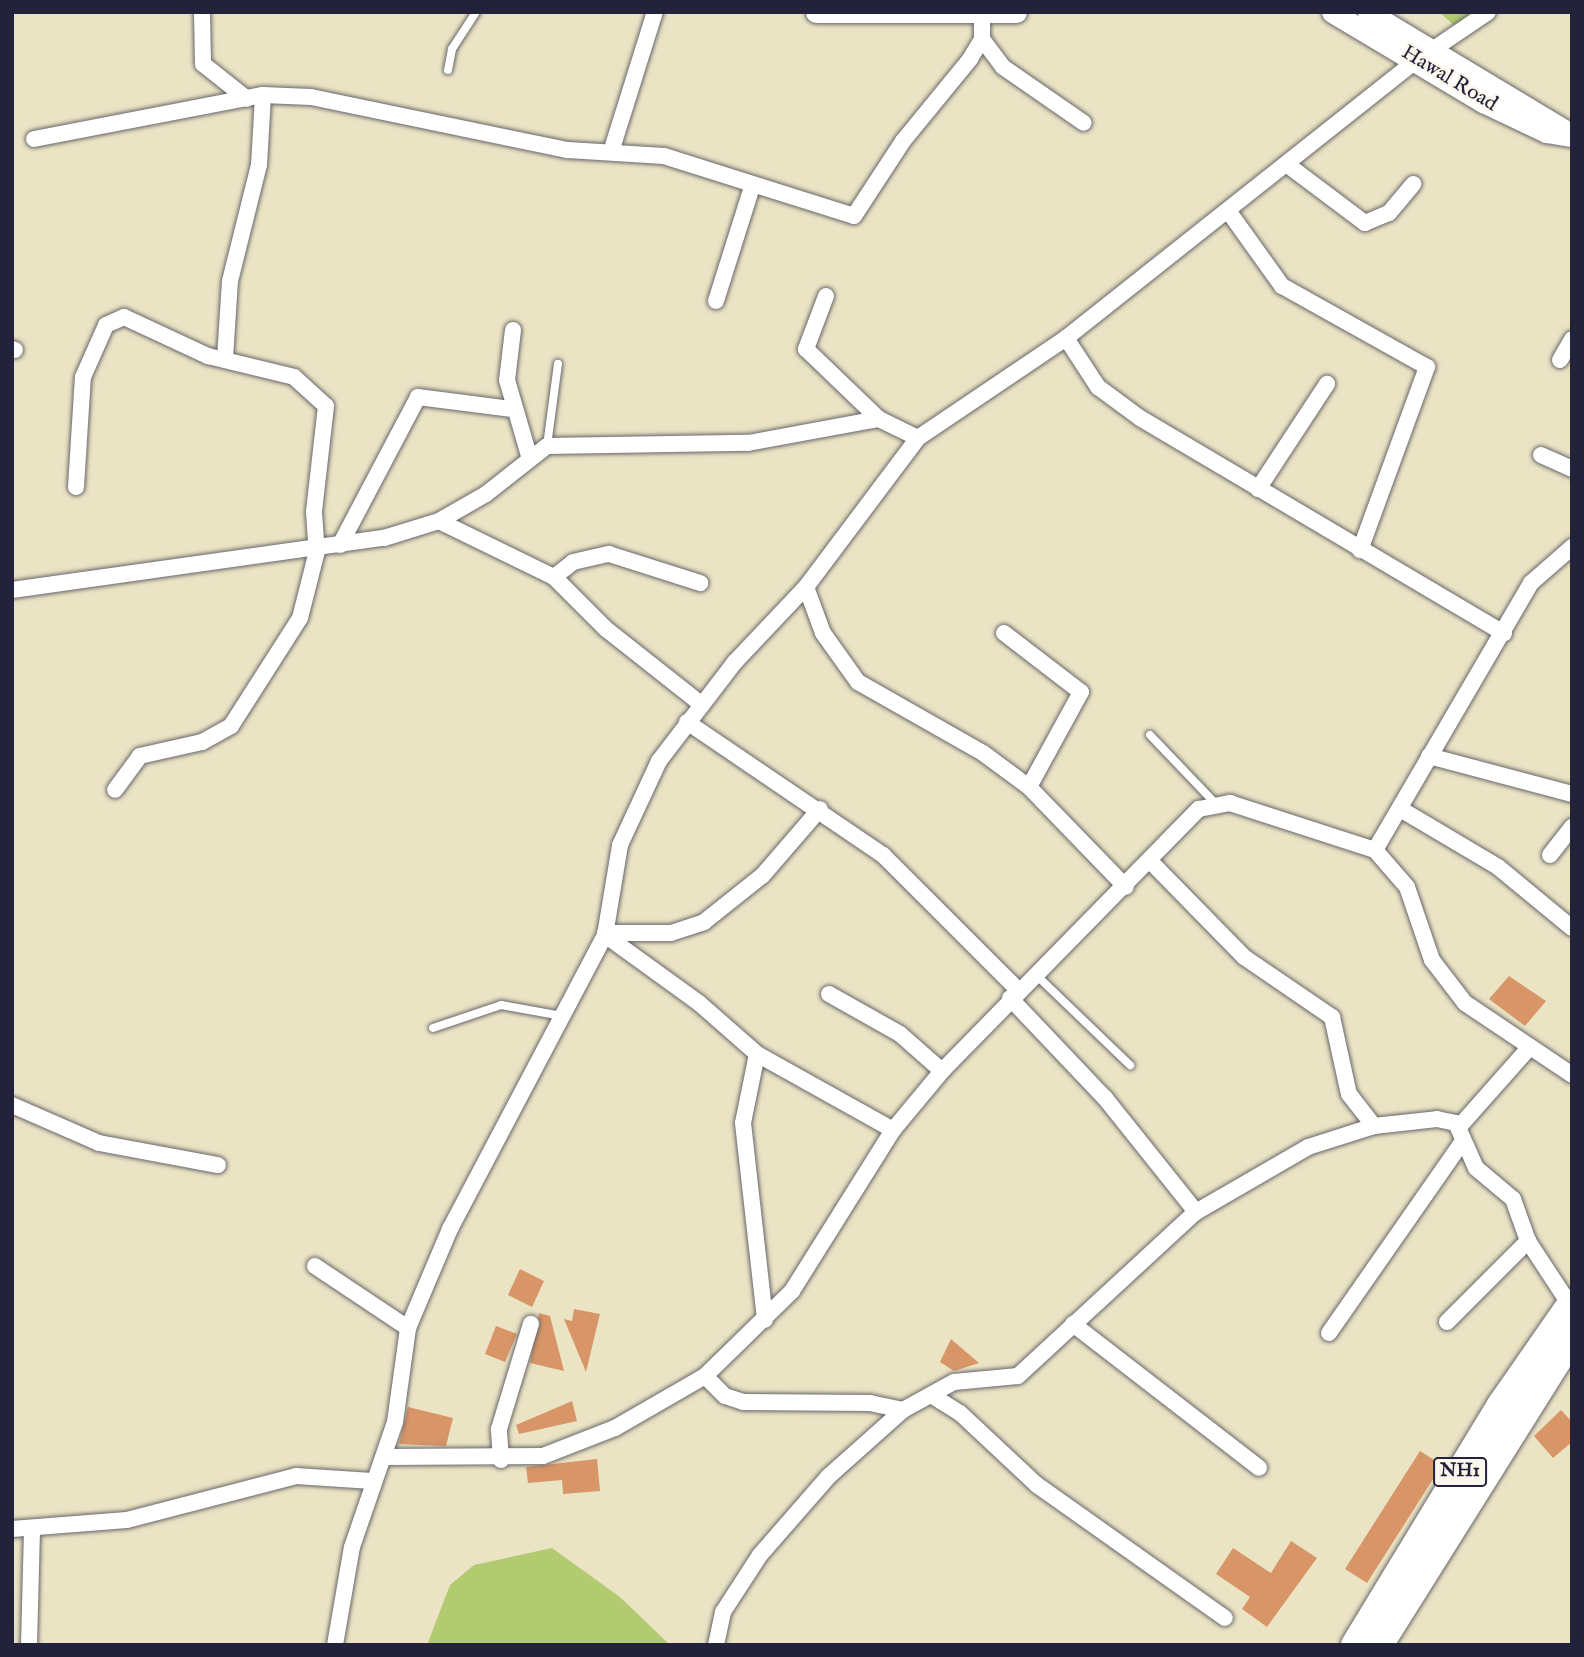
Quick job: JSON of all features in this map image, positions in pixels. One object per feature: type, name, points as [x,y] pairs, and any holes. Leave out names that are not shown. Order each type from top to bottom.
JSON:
[{"type":"highway","name":"NH1","points":[[1355,1645],[1501,1405],[1571,1305]]},
{"type":"highway","name":"NH1","points":[[1379,1645],[1572,1337]]},
{"type":"main road","points":[[816,12],[1016,12]]},
{"type":"main road","name":"Hawal Road","points":[[1332,12],[1423,57]]},
{"type":"main road","name":"Hawal Road","points":[[1368,12],[1483,102],[1546,132],[1571,135]]},
{"type":"street","points":[[202,12],[203,64],[247,99]]},
{"type":"street","points":[[611,152],[655,12]]},
{"type":"street","points":[[335,1645],[372,1481],[384,1457],[408,1328],[450,1229],[605,934],[620,845],[635,805],[687,722],[806,587],[918,438],[1066,338],[1289,166],[1423,57],[1488,12]]},
{"type":"street","points":[[34,139],[263,95],[359,102],[568,150],[664,156],[752,187],[853,216],[982,39],[983,14]]},
{"type":"street","points":[[982,39],[1003,67],[1084,123]]},
{"type":"street","points":[[225,358],[232,269],[259,165],[263,95]]},
{"type":"street","points":[[1289,166],[1365,223],[1389,212],[1413,184]]},
{"type":"street","points":[[716,301],[752,187]]},
{"type":"street","points":[[1229,212],[1282,286],[1427,367],[1360,550]]},
{"type":"street","points":[[826,296],[806,349],[878,419],[918,438]]},
{"type":"street","points":[[76,487],[83,377],[106,325],[124,317],[146,323],[185,347],[294,377],[326,406],[314,512],[317,551],[300,618],[244,710],[217,736],[140,756],[115,790]]},
{"type":"street","points":[[513,330],[512,409],[530,459]]},
{"type":"street","points":[[1066,338],[1098,387],[1258,489],[1504,633]]},
{"type":"street","points":[[1560,360],[1572,339]]},
{"type":"street","points":[[1258,489],[1327,384]]},
{"type":"street","points":[[340,545],[418,397],[512,409]]},
{"type":"street","points":[[12,590],[317,551],[439,521],[547,446],[748,443],[878,419]]},
{"type":"street","points":[[1541,455],[1572,469]]},
{"type":"street","points":[[439,521],[554,578],[606,629],[701,704]]},
{"type":"street","points":[[1375,850],[1402,810],[1429,756],[1504,633],[1531,583],[1572,547]]},
{"type":"street","points":[[554,578],[573,562],[609,554],[700,583]]},
{"type":"street","points":[[806,587],[823,633],[858,682],[983,753],[1029,787],[1126,887]]},
{"type":"street","points":[[1004,633],[1080,692],[1029,787]]},
{"type":"street","points":[[687,722],[820,809],[930,898],[1105,1098],[1196,1212]]},
{"type":"street","points":[[1429,756],[1572,794]]},
{"type":"street","points":[[384,1457],[501,1460],[543,1456],[604,1433],[705,1376],[765,1320],[819,1254],[893,1130],[942,1071],[1014,994],[1214,802],[1375,850],[1407,887],[1446,981],[1481,1018],[1572,1075]]},
{"type":"street","points":[[605,934],[670,933],[698,926],[763,875],[820,809]]},
{"type":"street","points":[[1402,810],[1498,867],[1572,928]]},
{"type":"street","points":[[1550,855],[1572,827]]},
{"type":"street","points":[[1151,862],[1244,957],[1332,1017],[1349,1094],[1374,1126]]},
{"type":"street","points":[[605,934],[699,1003],[757,1055],[893,1130]]},
{"type":"street","points":[[829,994],[901,1034],[942,1071]]},
{"type":"street","points":[[1528,1049],[1460,1127],[1461,1144],[1476,1168],[1514,1199],[1528,1241],[1571,1305]]},
{"type":"street","points":[[757,1055],[743,1123],[765,1320]]},
{"type":"street","points":[[12,1105],[99,1143],[218,1165]]},
{"type":"street","points":[[716,1645],[723,1612],[760,1555],[829,1476],[903,1410],[954,1382],[1018,1376],[1196,1212],[1282,1157],[1374,1126],[1437,1119],[1460,1127]]},
{"type":"street","points":[[1329,1333],[1461,1144]]},
{"type":"street","points":[[1447,1322],[1528,1241]]},
{"type":"street","points":[[315,1266],[408,1328]]},
{"type":"street","points":[[501,1460],[499,1429],[531,1324]]},
{"type":"street","points":[[1073,1324],[1259,1468]]},
{"type":"street","points":[[705,1376],[725,1396],[743,1402],[870,1403],[903,1410]]},
{"type":"street","points":[[931,1395],[960,1413],[1027,1478],[1225,1618]]},
{"type":"street","points":[[12,1530],[181,1510],[296,1476],[372,1481]]},
{"type":"street","points":[[29,1645],[32,1528]]},
{"type":"lane","points":[[448,70],[457,40],[476,12]]},
{"type":"lane","points":[[547,446],[558,364]]},
{"type":"lane","points":[[1150,735],[1214,802]]},
{"type":"lane","points":[[1035,974],[1130,1065]]},
{"type":"lane","points":[[433,1028],[501,1005],[562,1016]]},
{"type":"green space","points":[[1439,12],[1473,12],[1456,27]]},
{"type":"green space","points":[[552,1548],[620,1597],[670,1645],[427,1645],[450,1585],[474,1565]]},
{"type":"building","points":[[1509,976],[1546,1001],[1525,1026],[1489,999]]},
{"type":"building","points":[[520,1269],[544,1281],[532,1307],[508,1295]]},
{"type":"building","points":[[574,1309],[600,1314],[586,1372],[564,1319],[572,1321]]},
{"type":"building","points":[[539,1313],[550,1316],[564,1371],[530,1363]]},
{"type":"building","points":[[496,1326],[517,1334],[505,1362],[485,1354]]},
{"type":"building","points":[[951,1339],[979,1363],[954,1371],[940,1362]]},
{"type":"building","points":[[572,1401],[577,1421],[519,1434],[516,1425]]},
{"type":"building","points":[[408,1407],[453,1418],[446,1446],[399,1444]]},
{"type":"building","points":[[1561,1410],[1572,1422],[1572,1442],[1553,1458],[1534,1436]]},
{"type":"building","points":[[1420,1451],[1442,1465],[1367,1583],[1345,1569]]},
{"type":"building","points":[[597,1459],[600,1491],[563,1494],[562,1480],[528,1483],[526,1467]]},
{"type":"building","points":[[1291,1541],[1317,1558],[1267,1627],[1242,1609],[1250,1597],[1216,1574],[1233,1548],[1271,1573]]}]
